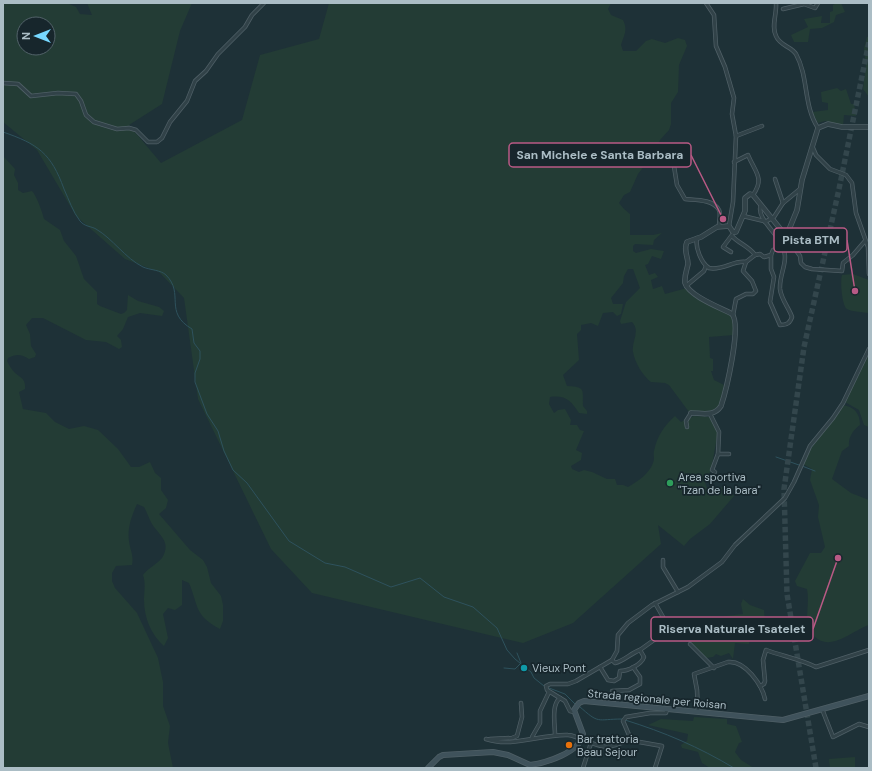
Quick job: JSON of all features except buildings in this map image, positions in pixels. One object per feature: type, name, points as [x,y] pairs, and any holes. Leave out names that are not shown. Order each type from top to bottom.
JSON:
[{"type":"main road","name":"Strada regionale per Roisan","points":[[574,712],[577,705],[584,701],[783,720],[869,696]]},
{"type":"main road","points":[[428,768],[441,756],[472,752],[493,752],[508,755],[526,764],[534,764],[572,751],[582,740],[583,730],[574,712]]},
{"type":"street","points":[[3,83],[18,84],[31,96],[58,93],[76,94],[81,101],[85,113],[94,122],[117,129],[129,128],[138,132],[149,142],[157,142],[162,138],[170,122],[188,101],[195,81],[209,68],[218,54],[245,27],[252,16],[264,3]]},
{"type":"street","points":[[706,3],[714,15],[716,46],[725,67],[734,98],[732,114],[736,136],[733,193],[729,226],[732,234],[745,247],[752,250],[755,255]]},
{"type":"street","points":[[731,252],[724,247],[732,234],[736,232],[744,216],[745,198],[748,194],[754,195],[783,232],[788,232],[797,210],[800,189],[818,128],[807,103],[804,76],[796,55],[793,50],[781,44],[776,37],[774,26],[776,3]]},
{"type":"street","points":[[783,8],[804,4],[815,8],[818,3]]},
{"type":"street","points":[[818,128],[828,124],[842,128],[869,127]]},
{"type":"street","points":[[736,136],[762,126]]},
{"type":"street","points":[[813,148],[816,155],[827,167],[834,172],[846,175],[852,183],[856,213],[866,241],[869,255],[869,274]]},
{"type":"street","points":[[734,162],[748,155],[760,179],[760,184],[754,195]]},
{"type":"street","points":[[673,160],[677,184],[685,199],[706,201],[715,206],[719,212],[719,226]]},
{"type":"street","points":[[775,179],[783,203]]},
{"type":"street","points":[[744,216],[765,222],[776,215],[783,203],[800,189]]},
{"type":"street","points":[[761,205],[760,212],[765,222],[783,246],[786,264],[781,278],[780,289],[792,317],[787,325],[780,325],[770,306],[774,276],[771,269],[771,256],[773,250],[783,246],[793,246],[800,256],[801,263],[806,267],[842,272],[843,263],[866,241]]},
{"type":"street","points":[[729,226],[719,226],[697,238],[690,240],[685,247],[688,264],[685,280],[686,286],[705,301],[733,315]]},
{"type":"street","points":[[697,238],[697,248],[706,266],[716,269],[740,262],[746,262]]},
{"type":"street","points":[[687,427],[686,421],[691,413],[710,414],[718,410],[722,402],[735,330],[735,319],[733,315],[736,299],[746,294],[753,294],[756,291],[752,281],[743,272],[746,262],[755,255],[760,254],[764,257],[771,256]]},
{"type":"street","points":[[686,286],[704,271],[706,266]]},
{"type":"street","points":[[574,712],[570,711],[565,701],[546,689],[548,685],[568,684],[612,660],[617,652],[617,638],[620,632],[656,602],[678,592],[722,562],[735,545],[758,525],[788,495],[806,453],[840,409],[869,349]]},
{"type":"street","points":[[710,414],[719,432],[718,454],[712,470],[715,472]]},
{"type":"street","points":[[718,454],[729,454]]},
{"type":"street","points":[[663,560],[662,567],[678,592]]},
{"type":"street","points":[[612,660],[619,662],[630,654],[640,650],[665,632],[663,617],[656,602]]},
{"type":"street","points":[[690,644],[714,668]]},
{"type":"street","points":[[600,667],[608,680],[614,681],[619,678],[620,671],[633,667],[643,660],[643,653],[640,650]]},
{"type":"street","points":[[760,686],[764,684],[765,681],[763,660],[766,650],[778,655],[805,661],[816,667],[869,650]]},
{"type":"street","points":[[698,712],[697,690],[694,674],[732,662],[750,672],[760,686],[765,699]]},
{"type":"street","points":[[612,691],[629,690],[640,684],[640,677],[633,667]]},
{"type":"street","points":[[532,738],[540,722],[540,711],[549,692]]},
{"type":"street","points":[[555,735],[555,708],[560,698]]},
{"type":"street","points":[[521,703],[522,717],[517,736],[512,738],[486,738],[508,743],[555,735],[570,735],[602,747],[610,748],[628,740],[662,746],[655,768]]},
{"type":"street","points":[[822,709],[833,737],[859,724],[869,727]]},
{"type":"street","points":[[628,740],[629,735],[624,720],[650,713],[666,713],[667,710]]},
{"type":"street","points":[[583,768],[591,743]]},
{"type":"green space","points":[[3,3],[67,3],[76,7],[80,14],[92,15],[87,3],[192,3],[180,31],[162,104],[129,125],[161,163],[242,120],[260,55],[319,39],[329,3],[611,3],[608,9],[611,15],[623,20],[625,27],[621,45],[623,51],[636,51],[646,41],[652,39],[665,43],[678,38],[685,40],[687,46],[679,65],[678,92],[671,103],[671,124],[669,130],[660,140],[654,153],[638,174],[630,192],[624,195],[619,203],[630,214],[630,235],[653,235],[662,233],[654,240],[653,245],[635,244],[633,246],[633,251],[636,253],[651,249],[664,251],[661,259],[652,256],[648,264],[645,265],[649,275],[655,273],[658,277],[651,280],[653,289],[662,286],[665,294],[687,288],[733,317],[734,335],[709,337],[710,358],[713,359],[713,371],[711,371],[714,380],[724,385],[718,406],[711,411],[689,412],[669,385],[665,383],[651,382],[642,373],[637,365],[633,352],[633,344],[636,333],[635,325],[632,322],[621,324],[620,321],[626,302],[640,288],[633,269],[628,269],[624,276],[623,283],[611,298],[613,304],[623,304],[621,314],[617,316],[613,312],[603,313],[598,326],[591,323],[581,325],[581,330],[577,334],[579,360],[563,375],[567,386],[578,387],[582,390],[583,406],[587,411],[587,414],[579,413],[571,402],[564,398],[550,397],[549,404],[554,413],[558,410],[565,409],[571,420],[570,425],[577,425],[580,430],[584,431],[576,450],[582,453],[581,460],[571,466],[572,469],[579,472],[584,470],[592,472],[607,479],[615,479],[617,485],[628,487],[649,471],[654,462],[654,451],[659,436],[675,416],[681,422],[694,416],[710,417],[718,431],[711,471],[704,480],[709,493],[726,485],[734,496],[710,524],[690,539],[684,546],[658,525],[661,544],[573,623],[523,643],[312,593],[271,549],[198,399],[184,298],[159,272],[125,259],[76,216],[37,150],[3,122]]},
{"type":"green space","points":[[841,3],[845,12],[836,15],[834,22],[822,28],[810,29],[808,42],[794,42],[791,35],[808,27],[804,19],[822,16],[821,23],[830,23],[830,12],[833,11],[833,5]]},
{"type":"green space","points":[[867,37],[869,37],[869,97],[863,89],[866,64],[864,48]]},
{"type":"green space","points":[[837,88],[841,91],[846,89],[851,104],[854,104],[856,116],[844,115],[843,126],[825,121],[818,123],[812,112],[828,110],[828,103],[822,102],[821,92]]},
{"type":"green space","points":[[3,156],[15,169],[14,175],[18,183],[18,190],[23,193],[32,191],[39,204],[44,219],[60,230],[64,241],[76,256],[84,279],[97,292],[97,304],[121,314],[127,310],[128,295],[138,301],[159,307],[164,311],[162,316],[140,313],[128,317],[123,329],[117,336],[121,340],[122,347],[119,349],[106,342],[86,340],[43,318],[32,318],[26,325],[30,334],[31,346],[36,354],[35,357],[29,359],[21,355],[16,355],[8,358],[7,361],[15,373],[23,379],[25,383],[25,389],[19,392],[23,409],[46,413],[55,422],[69,429],[84,426],[98,430],[118,449],[131,467],[139,467],[150,462],[155,473],[161,478],[161,490],[168,500],[166,508],[159,514],[190,550],[203,560],[207,567],[211,583],[221,596],[223,605],[223,621],[220,629],[201,615],[189,583],[182,580],[182,605],[175,610],[168,608],[163,614],[168,638],[164,646],[159,642],[149,625],[145,613],[145,584],[143,575],[162,558],[166,547],[161,535],[152,524],[144,507],[137,504],[129,526],[129,541],[133,558],[132,565],[116,566],[112,573],[112,581],[115,588],[137,613],[158,658],[163,682],[163,706],[170,726],[168,743],[173,768],[3,768]]},
{"type":"green space","points":[[853,274],[869,280],[869,313],[852,311],[845,307],[842,293],[842,275]]},
{"type":"green space","points":[[869,353],[869,427],[864,425],[859,410],[845,402]]},
{"type":"green space","points":[[843,405],[856,411],[859,417],[860,425],[849,439],[849,446],[842,451],[832,479],[851,493],[869,500],[869,625],[835,641],[828,642],[821,641],[815,637],[811,631],[807,620],[807,589],[797,586],[795,581],[810,553],[821,553],[825,547],[818,517],[819,505],[810,480],[812,469],[803,464],[809,451]]},
{"type":"green space","points":[[743,599],[750,605],[764,610],[766,640],[750,638],[749,644],[735,643],[733,659],[729,653],[721,656],[716,654],[713,657],[706,658],[691,645],[691,642],[720,618],[743,614],[741,604]]},
{"type":"green space","points":[[694,717],[727,719],[727,724],[736,726],[742,742],[739,743],[735,752],[741,760],[754,768],[710,768],[702,763],[698,752],[682,748],[681,745],[687,741],[688,734],[648,725],[661,719],[693,721]]},
{"type":"green space","points":[[855,757],[855,768],[830,768],[829,759]]},
{"type":"waterway","points":[[3,132],[15,136],[34,146],[48,158],[59,177],[73,210],[82,223],[102,233],[125,254],[143,267],[164,273],[171,282],[174,289],[178,316],[183,323],[192,329],[194,343],[200,351],[200,359],[195,373],[195,382],[207,414],[218,431],[224,451],[233,470],[247,483],[289,541],[325,563],[345,567],[391,587],[420,578],[444,597],[473,607],[497,628],[507,650],[515,659],[531,672],[534,678],[544,686]]},
{"type":"waterway","points":[[776,457],[799,465]]},
{"type":"waterway","points":[[802,466],[815,471]]},
{"type":"waterway","points":[[504,668],[515,669],[521,663],[517,653]]},
{"type":"waterway","points":[[549,688],[565,694],[575,704]]},
{"type":"waterway","points":[[579,706],[591,716],[599,720],[622,719]]},
{"type":"waterway","points":[[625,720],[681,741],[708,753],[734,768]]},
{"type":"tunnel","points":[[816,768],[787,594],[784,489],[804,347],[839,189],[869,42]]},
{"type":"place","name":"San Michele e Santa Barbara","points":[[723,219]]},
{"type":"place","name":"Pista BTM","points":[[855,291]]},
{"type":"place","name":"Area sportiva \"Tzan de la bara\"","points":[[670,483]]},
{"type":"place","name":"Riserva Naturale Tsatelet","points":[[838,558]]},
{"type":"place","name":"Vieux Pont","points":[[524,668]]},
{"type":"place","name":"Bar trattoria Beau Sejour","points":[[569,745]]}]
